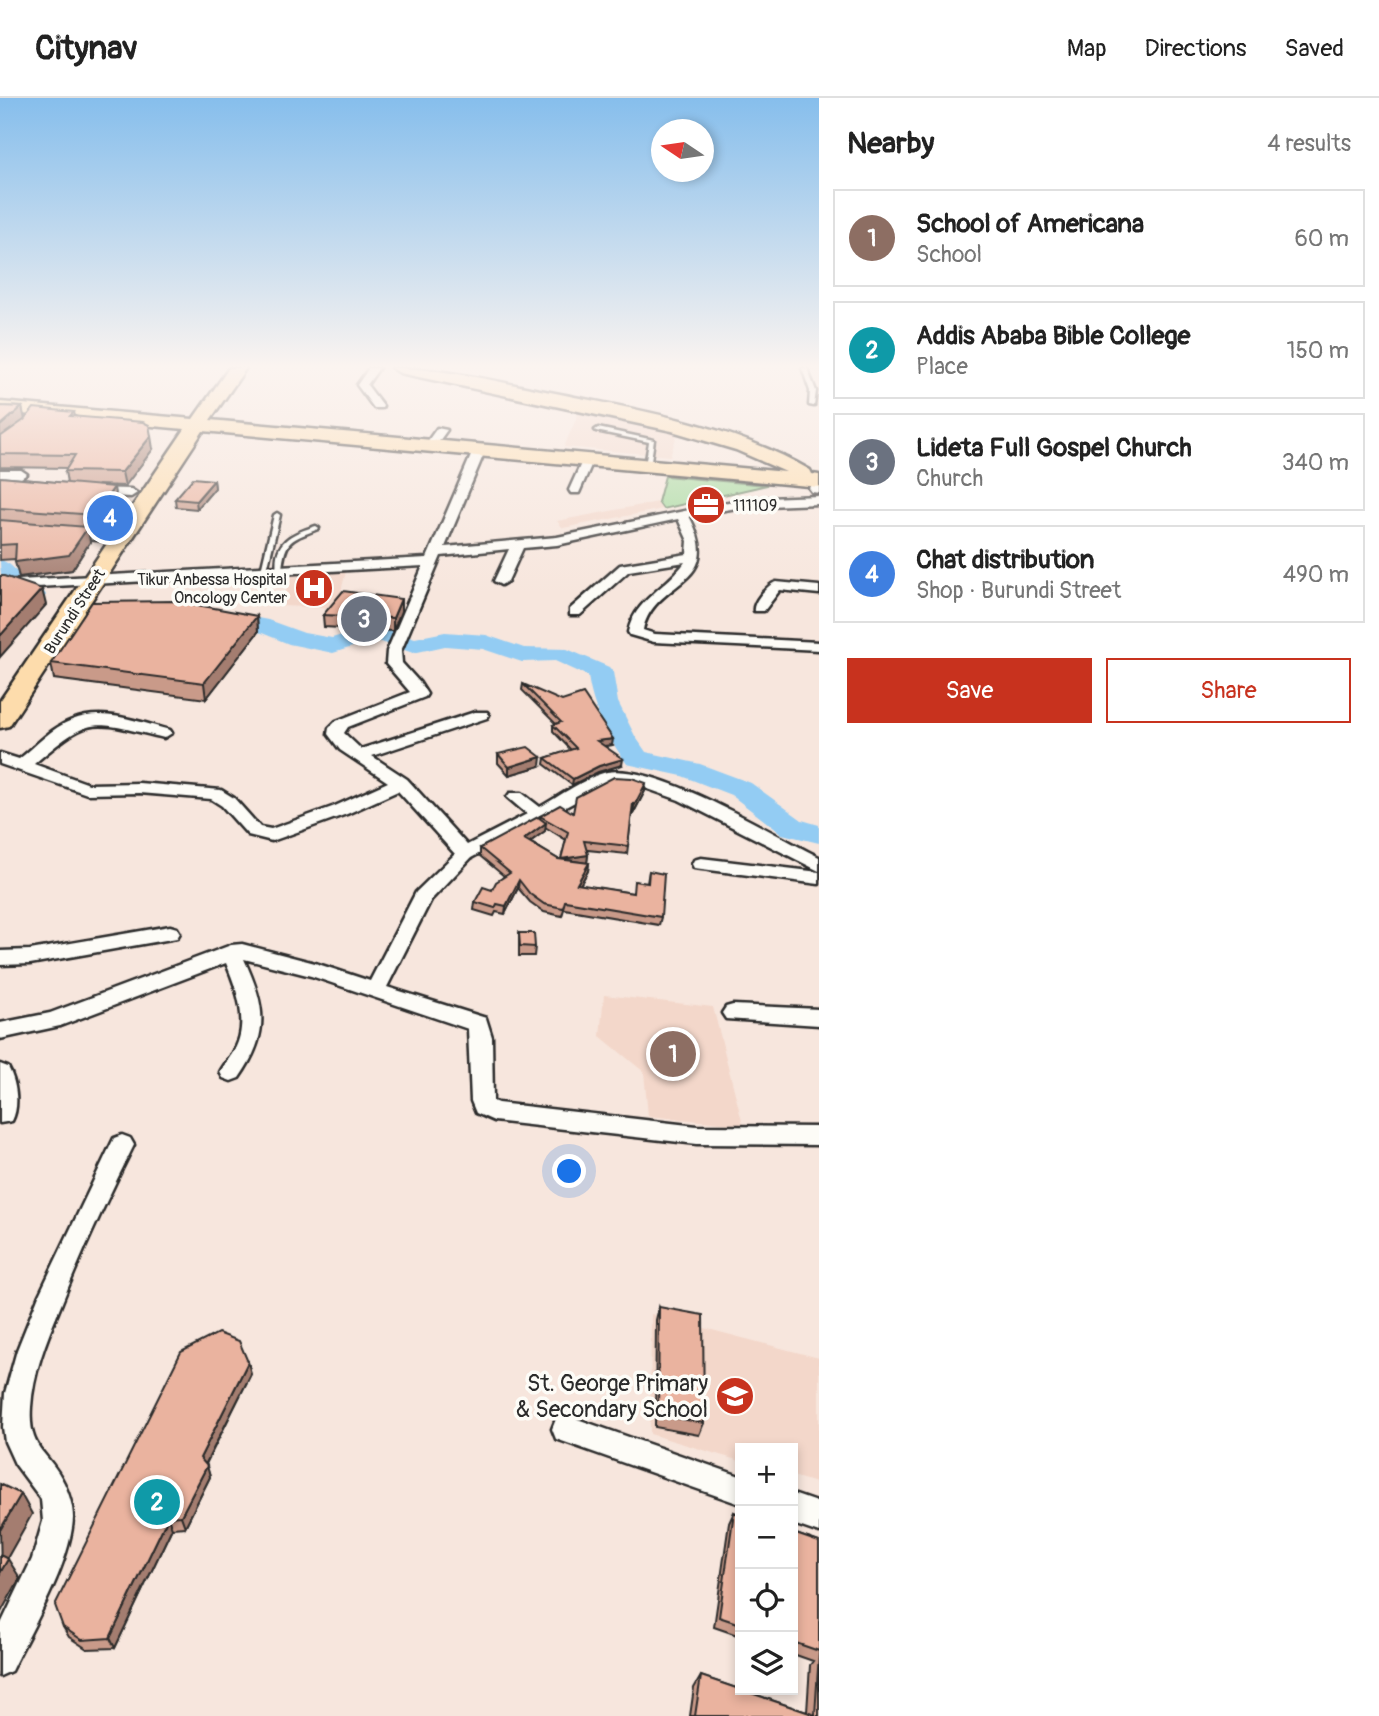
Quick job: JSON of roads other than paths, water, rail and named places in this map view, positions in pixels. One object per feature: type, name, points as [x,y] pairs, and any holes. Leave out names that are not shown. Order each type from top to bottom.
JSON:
[{"type":"main road","name":"Burundi Street","points":[[83,580],[101,537],[131,493],[174,444]]},
{"type":"main road","name":"Burundi Street","points":[[0,720],[13,677],[83,580],[123,538],[178,444]]},
{"type":"main road","points":[[365,444],[739,478],[816,479]]},
{"type":"main road","points":[[449,444],[477,454]]},
{"type":"main road","points":[[731,444],[816,479]]},
{"type":"main road","points":[[735,444],[783,461],[816,479]]},
{"type":"main road","points":[[586,464],[648,466],[739,478],[757,466],[757,457],[748,447]]},
{"type":"street","points":[[465,854],[401,783],[359,755],[336,734],[337,728],[419,694],[394,664],[396,644],[477,454]]},
{"type":"street","points":[[575,490],[586,464]]},
{"type":"street","points":[[0,474],[21,474]]},
{"type":"street","points":[[72,491],[131,493]]},
{"type":"street","points":[[0,585],[279,570],[433,557],[577,538],[743,503],[819,500]]},
{"type":"street","points":[[682,514],[694,543],[692,557],[684,571],[643,610],[635,629],[639,635],[819,646]]},
{"type":"street","points":[[55,533],[123,538]]},
{"type":"street","points":[[501,581],[517,546]]},
{"type":"street","points":[[575,612],[625,568],[692,557]]},
{"type":"street","points":[[759,608],[776,586],[819,590]]},
{"type":"street","points":[[359,755],[481,715]]},
{"type":"street","points":[[22,766],[74,725],[87,720],[164,733]]},
{"type":"street","points":[[0,758],[97,790],[139,788],[215,794],[228,802],[254,831],[272,835],[341,810],[401,783]]},
{"type":"street","points":[[375,991],[423,897],[465,854],[537,813],[609,777],[631,777],[702,805],[819,865]]},
{"type":"street","points":[[516,797],[537,813]]},
{"type":"street","points":[[701,864],[819,878]]},
{"type":"street","points":[[0,958],[30,957],[170,933]]},
{"type":"street","points":[[231,953],[244,979],[251,1024],[247,1048],[231,1072]]},
{"type":"street","points":[[0,1031],[53,1020],[231,953],[255,953],[478,1024],[481,1037],[482,1101],[484,1107],[494,1112],[710,1136],[819,1136]]},
{"type":"street","points":[[733,1013],[819,1017]]},
{"type":"street","points":[[0,1073],[4,1080],[4,1115]]},
{"type":"street","points":[[0,1660],[57,1535],[58,1507],[51,1489],[26,1459],[15,1433],[17,1404],[34,1338],[79,1232],[122,1145]]},
{"type":"street","points":[[566,1429],[735,1488]]},
{"type":"street","points":[[798,1511],[819,1518]]},
{"type":"lane","points":[[648,466],[652,444]]},
{"type":"lane","points":[[264,570],[277,515]]},
{"type":"lane","points":[[279,570],[281,548],[285,542],[316,528]]},
{"type":"waterway","points":[[0,567],[21,592],[35,595]]},
{"type":"waterway","points":[[217,617],[268,627],[298,639],[333,646],[375,632],[413,646],[445,639],[486,642],[522,655],[558,654],[600,672],[605,702],[622,738],[637,758],[690,770],[741,789],[792,827],[819,834]]},
{"type":"place","name":"111109","points":[[706,505]]},
{"type":"place","name":"Chat distribution","points":[[110,518]]},
{"type":"place","name":"Tikur Anbessa Hospital Oncology Center","points":[[314,588]]},
{"type":"place","name":"Lideta Full Gospel Church","points":[[364,619]]},
{"type":"place","name":"School of Americana","points":[[673,1054]]},
{"type":"place","name":"St. George Primary & Secondary School","points":[[735,1396]]},
{"type":"place","name":"Addis Ababa Bible College","points":[[157,1502]]}]
